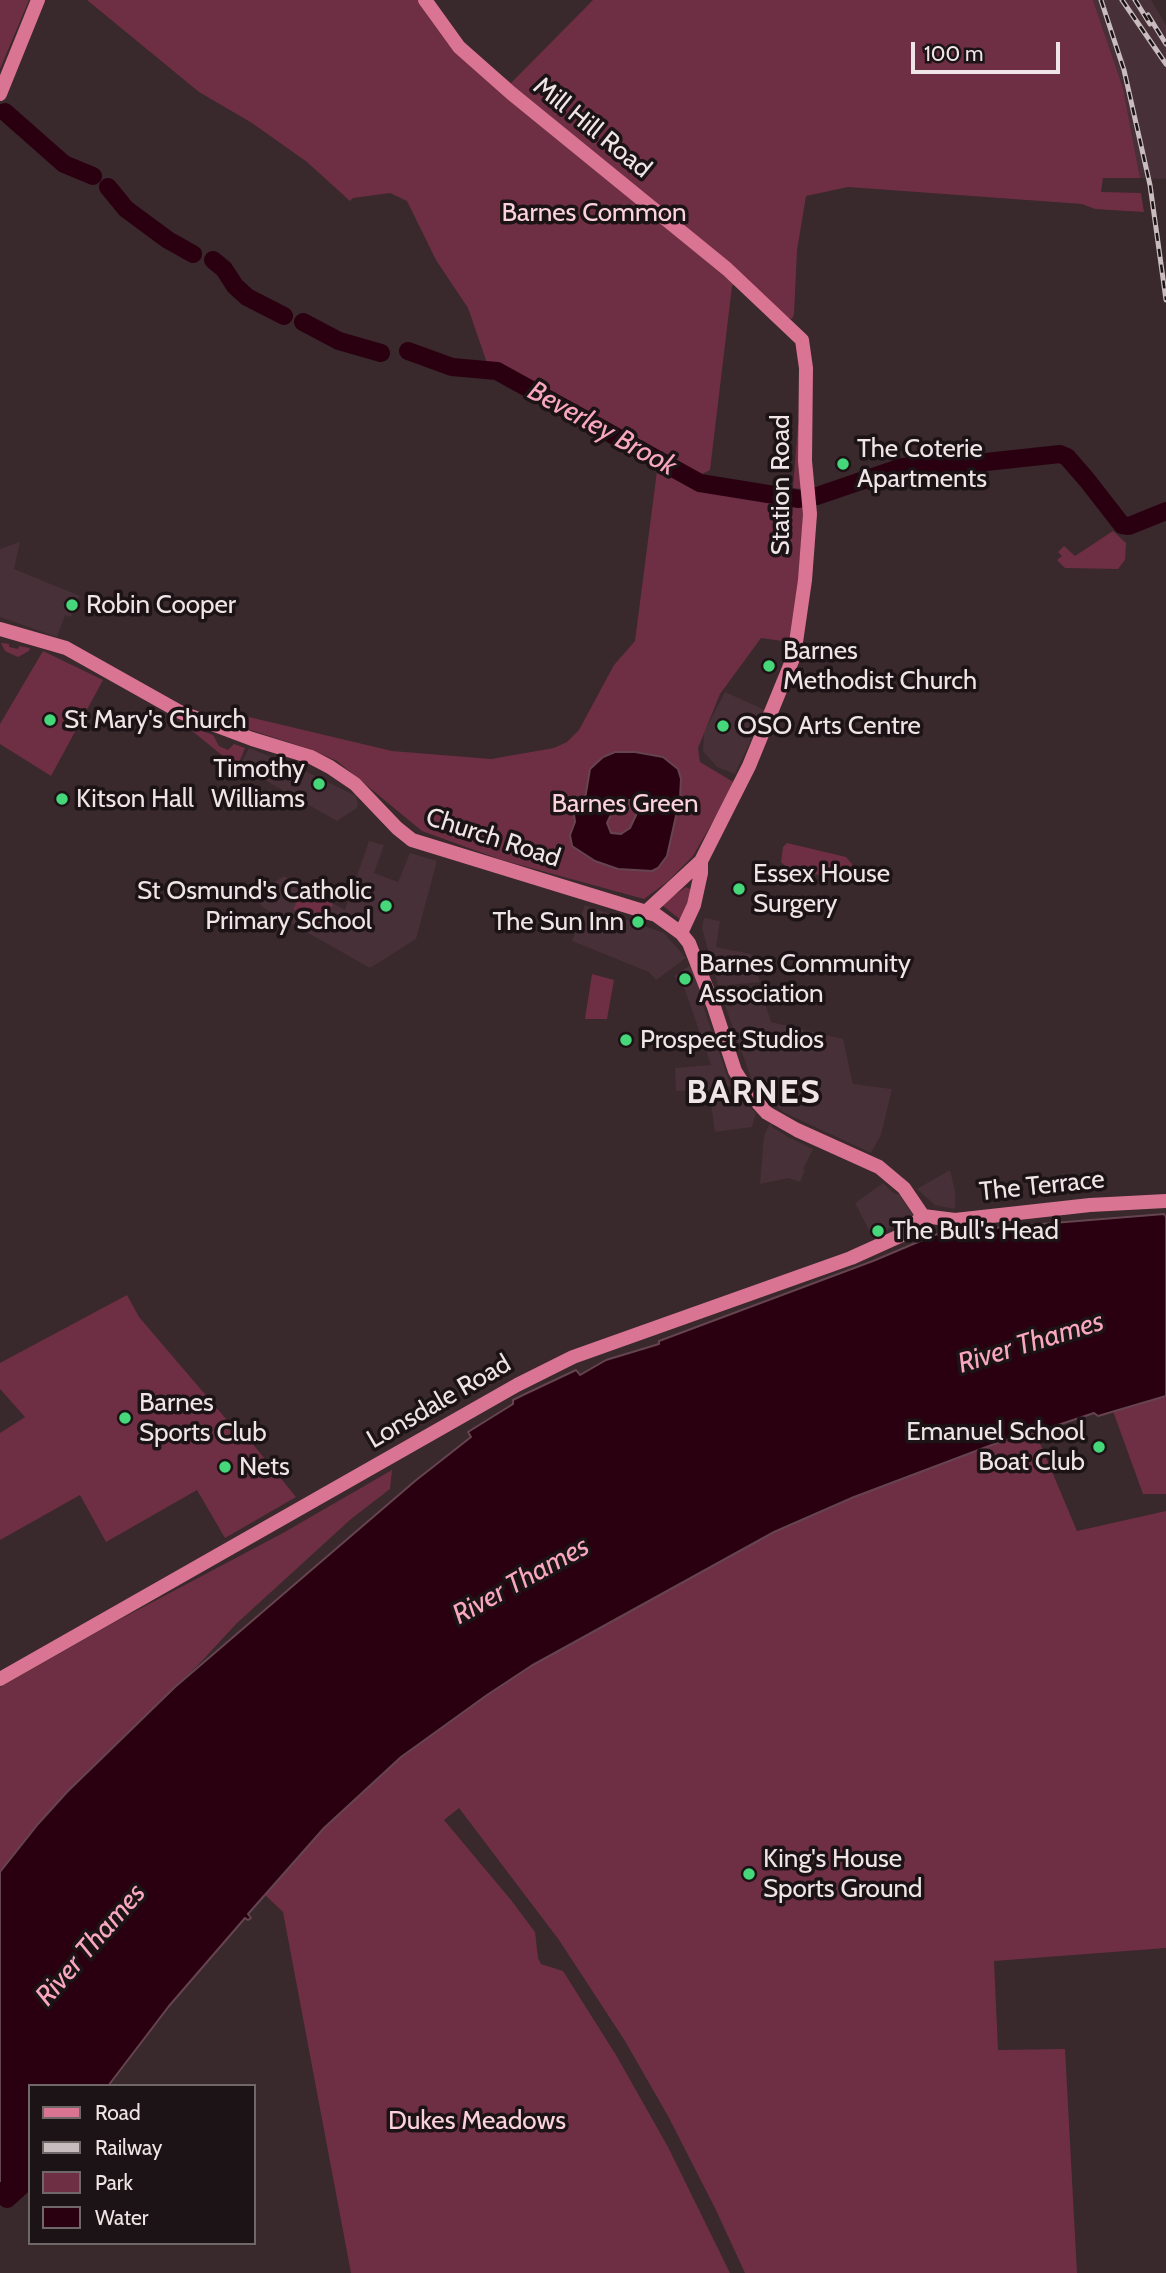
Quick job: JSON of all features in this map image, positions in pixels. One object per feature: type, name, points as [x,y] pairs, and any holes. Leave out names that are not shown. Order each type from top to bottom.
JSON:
[{"type":"main road","points":[[0,94],[38,0]]},
{"type":"main road","name":"Mill Hill Road","points":[[425,0],[459,47],[511,93],[727,269],[802,340]]},
{"type":"main road","name":"Station Road","points":[[647,911],[701,861],[749,766],[794,656],[805,580],[810,514],[805,460],[806,368],[802,340]]},
{"type":"main road","name":"Church Road","points":[[0,629],[66,648],[180,712],[330,766],[355,785],[412,840],[647,911],[681,933]]},
{"type":"main road","name":"Station Road","points":[[681,933],[699,886],[701,861]]},
{"type":"main road","points":[[682,879],[699,886]]},
{"type":"main road","points":[[681,933],[689,943],[706,985],[735,1071],[749,1093],[768,1113],[797,1130],[879,1167],[904,1188],[923,1216]]},
{"type":"main road","name":"The Terrace","points":[[923,1216],[955,1220],[1090,1205],[1166,1201]]},
{"type":"main road","name":"Lonsdale Road","points":[[0,1678],[528,1379],[573,1357],[851,1258],[902,1235],[923,1216]]},
{"type":"shaded area","points":[[1093,0],[1151,0],[1166,25],[1166,179],[1140,178],[1123,88]]},
{"type":"shaded area","points":[[20,542],[14,569],[80,596],[71,617],[65,615],[57,637],[0,617],[0,549]]},
{"type":"shaded area","points":[[725,692],[765,710],[735,774],[717,767],[703,751],[704,732]]},
{"type":"shaded area","points":[[249,748],[299,768],[356,796],[357,808],[337,821],[240,766]]},
{"type":"shaded area","name":"St Osmund's Catholic Primary School","points":[[369,841],[384,845],[374,873],[398,882],[410,853],[437,861],[416,939],[370,968],[264,908],[257,901],[259,892],[284,876],[345,910]]},
{"type":"shaded area","points":[[585,905],[664,933],[686,958],[656,980],[649,972],[572,941]]},
{"type":"shaded area","points":[[704,918],[720,921],[716,947],[751,954],[760,982],[718,986],[702,928]]},
{"type":"shaded area","points":[[692,964],[705,1002],[702,1003],[731,1086],[676,1091],[675,1068],[711,1065],[685,990],[674,976]]},
{"type":"shaded area","points":[[761,991],[771,1022],[843,1039],[853,1084],[892,1089],[881,1135],[871,1153],[783,1112],[755,1086],[722,997]]},
{"type":"shaded area","points":[[733,1090],[756,1113],[752,1127],[715,1132],[710,1097]]},
{"type":"shaded area","points":[[770,1123],[788,1137],[813,1149],[800,1182],[789,1178],[760,1184],[764,1136]]},
{"type":"shaded area","points":[[950,1170],[955,1191],[955,1209],[935,1205],[917,1189]]},
{"type":"shaded area","points":[[883,1183],[893,1193],[900,1195],[913,1215],[873,1238],[855,1203]]},
{"type":"green space","points":[[0,0],[29,0],[0,69]]},
{"type":"green space","name":"Barnes Common","points":[[87,0],[434,0],[465,45],[511,83],[593,0],[1093,0],[1123,88],[1140,178],[1103,178],[1101,192],[1141,193],[1144,212],[1095,209],[1082,204],[848,187],[806,196],[797,250],[792,319],[786,317],[740,275],[732,286],[710,470],[702,474],[487,363],[468,308],[436,260],[407,201],[390,193],[353,198],[350,201],[307,162],[252,123],[199,92]]},
{"type":"green space","points":[[800,425],[802,489],[793,488]]},
{"type":"green space","name":"Barnes Green","points":[[658,463],[706,493],[712,480],[803,494],[803,513],[800,567],[789,642],[761,638],[720,694],[698,748],[700,762],[735,783],[693,856],[667,882],[644,899],[502,860],[422,831],[337,761],[310,749],[244,728],[249,717],[392,751],[491,759],[554,748],[567,742],[579,730],[614,665],[635,641]]},
{"type":"green space","points":[[1113,531],[1126,543],[1125,560],[1118,569],[1065,568],[1057,560],[1062,556],[1058,552],[1064,546],[1075,556]]},
{"type":"green space","points":[[1,643],[18,649],[19,646],[30,648],[18,657],[5,651]]},
{"type":"green space","points":[[43,651],[103,680],[51,776],[0,744],[0,724]]},
{"type":"green space","points":[[190,726],[213,735],[219,746],[228,750],[234,744],[245,748],[238,765],[229,761],[191,730]]},
{"type":"green space","points":[[787,843],[846,857],[852,864],[854,877],[846,881],[787,868],[781,862],[783,847]]},
{"type":"green space","points":[[686,887],[694,891],[681,920],[663,906],[663,903]]},
{"type":"green space","points":[[305,888],[333,904],[322,925],[293,909]]},
{"type":"green space","points":[[592,974],[614,980],[607,1019],[585,1019]]},
{"type":"green space","name":"Barnes Sports Club","points":[[127,1295],[139,1317],[227,1420],[242,1431],[296,1497],[225,1538],[197,1490],[106,1542],[80,1495],[0,1540],[0,1433],[25,1417],[0,1389],[0,1363]]},
{"type":"green space","points":[[1166,1396],[1166,1494],[1143,1494],[1113,1411]]},
{"type":"green space","name":"Dukes Meadows","points":[[1034,1429],[1077,1531],[1166,1511],[1166,1948],[994,1961],[998,2050],[1065,2049],[1077,2273],[745,2273],[668,2116],[625,2041],[559,1940],[459,1808],[444,1820],[535,1932],[541,1964],[563,1971],[616,2055],[668,2147],[730,2273],[351,2273],[283,1912],[265,1895],[324,1828],[401,1757],[531,1666],[774,1532],[857,1496]]},
{"type":"green space","points":[[392,1470],[390,1489],[351,1519],[236,1624],[201,1662],[67,1792],[0,1872],[0,1687],[115,1622],[283,1533]]},
{"type":"water","points":[[615,752],[635,752],[663,757],[678,769],[681,779],[680,798],[667,856],[658,868],[652,871],[618,869],[595,861],[572,846],[570,835],[575,822],[574,815],[585,799],[590,769],[603,757]],"holes":[[[622,800],[632,800],[638,811],[630,828],[621,834],[611,833],[607,823],[615,806]]]},
{"type":"water","name":"River Thames","points":[[1164,1214],[1166,1396],[1098,1416],[1094,1413],[1040,1431],[1034,1429],[854,1497],[774,1532],[531,1666],[487,1695],[401,1757],[324,1828],[248,1914],[251,1918],[245,1918],[169,2006],[110,2084],[28,2084],[28,2180],[7,2199],[0,2191],[0,1872],[67,1792],[175,1687],[415,1481],[471,1437],[468,1432],[513,1404],[513,1400],[576,1370],[580,1375],[606,1360],[659,1344],[659,1341],[873,1261],[937,1234],[940,1237],[957,1232]]},
{"type":"waterway","name":"Beverley Brook","points":[[5,112],[64,164],[93,176]]},
{"type":"waterway","name":"Beverley Brook","points":[[108,187],[126,209],[168,240],[193,254]]},
{"type":"waterway","name":"Beverley Brook","points":[[213,260],[247,297],[284,316]]},
{"type":"waterway","name":"Beverley Brook","points":[[303,322],[339,341],[381,353]]},
{"type":"waterway","name":"Beverley Brook","points":[[408,351],[452,367],[497,371],[700,483],[799,499]]},
{"type":"waterway","name":"Beverley Brook","points":[[817,496],[902,467],[958,465],[1060,454],[1067,457],[1122,525],[1129,526],[1166,511]]},
{"type":"waterway","points":[[0,2191],[7,2199],[28,2180]]},
{"type":"railway","points":[[1101,0],[1124,70],[1150,185],[1166,300]]},
{"type":"railway","points":[[1122,0],[1166,64]]},
{"type":"railway","points":[[1135,0],[1150,24]]},
{"type":"railway","points":[[1148,15],[1166,44]]},
{"type":"place","name":"The Coterie Apartments","points":[[843,464]]},
{"type":"place","name":"Robin Cooper","points":[[72,605]]},
{"type":"place","name":"Barnes Methodist Church","points":[[769,666]]},
{"type":"place","name":"St Mary's Church","points":[[50,720]]},
{"type":"place","name":"OSO Arts Centre","points":[[723,726]]},
{"type":"place","name":"Timothy Williams","points":[[319,784]]},
{"type":"place","name":"Kitson Hall","points":[[62,799]]},
{"type":"place","name":"Essex House Surgery","points":[[739,889]]},
{"type":"place","name":"St Osmund's Catholic Primary School","points":[[386,906]]},
{"type":"place","name":"The Sun Inn","points":[[638,922]]},
{"type":"place","name":"Barnes Community Association","points":[[685,979]]},
{"type":"place","name":"Prospect Studios","points":[[626,1040]]},
{"type":"place","name":"The Bull's Head","points":[[878,1231]]},
{"type":"place","name":"Barnes Sports Club","points":[[125,1418]]},
{"type":"place","name":"Emanuel School Boat Club","points":[[1099,1447]]},
{"type":"place","name":"Nets","points":[[225,1467]]},
{"type":"place","name":"King's House Sports Ground","points":[[749,1874]]},
{"type":"district","name":"BARNES","points":[[754,1093]]}]
